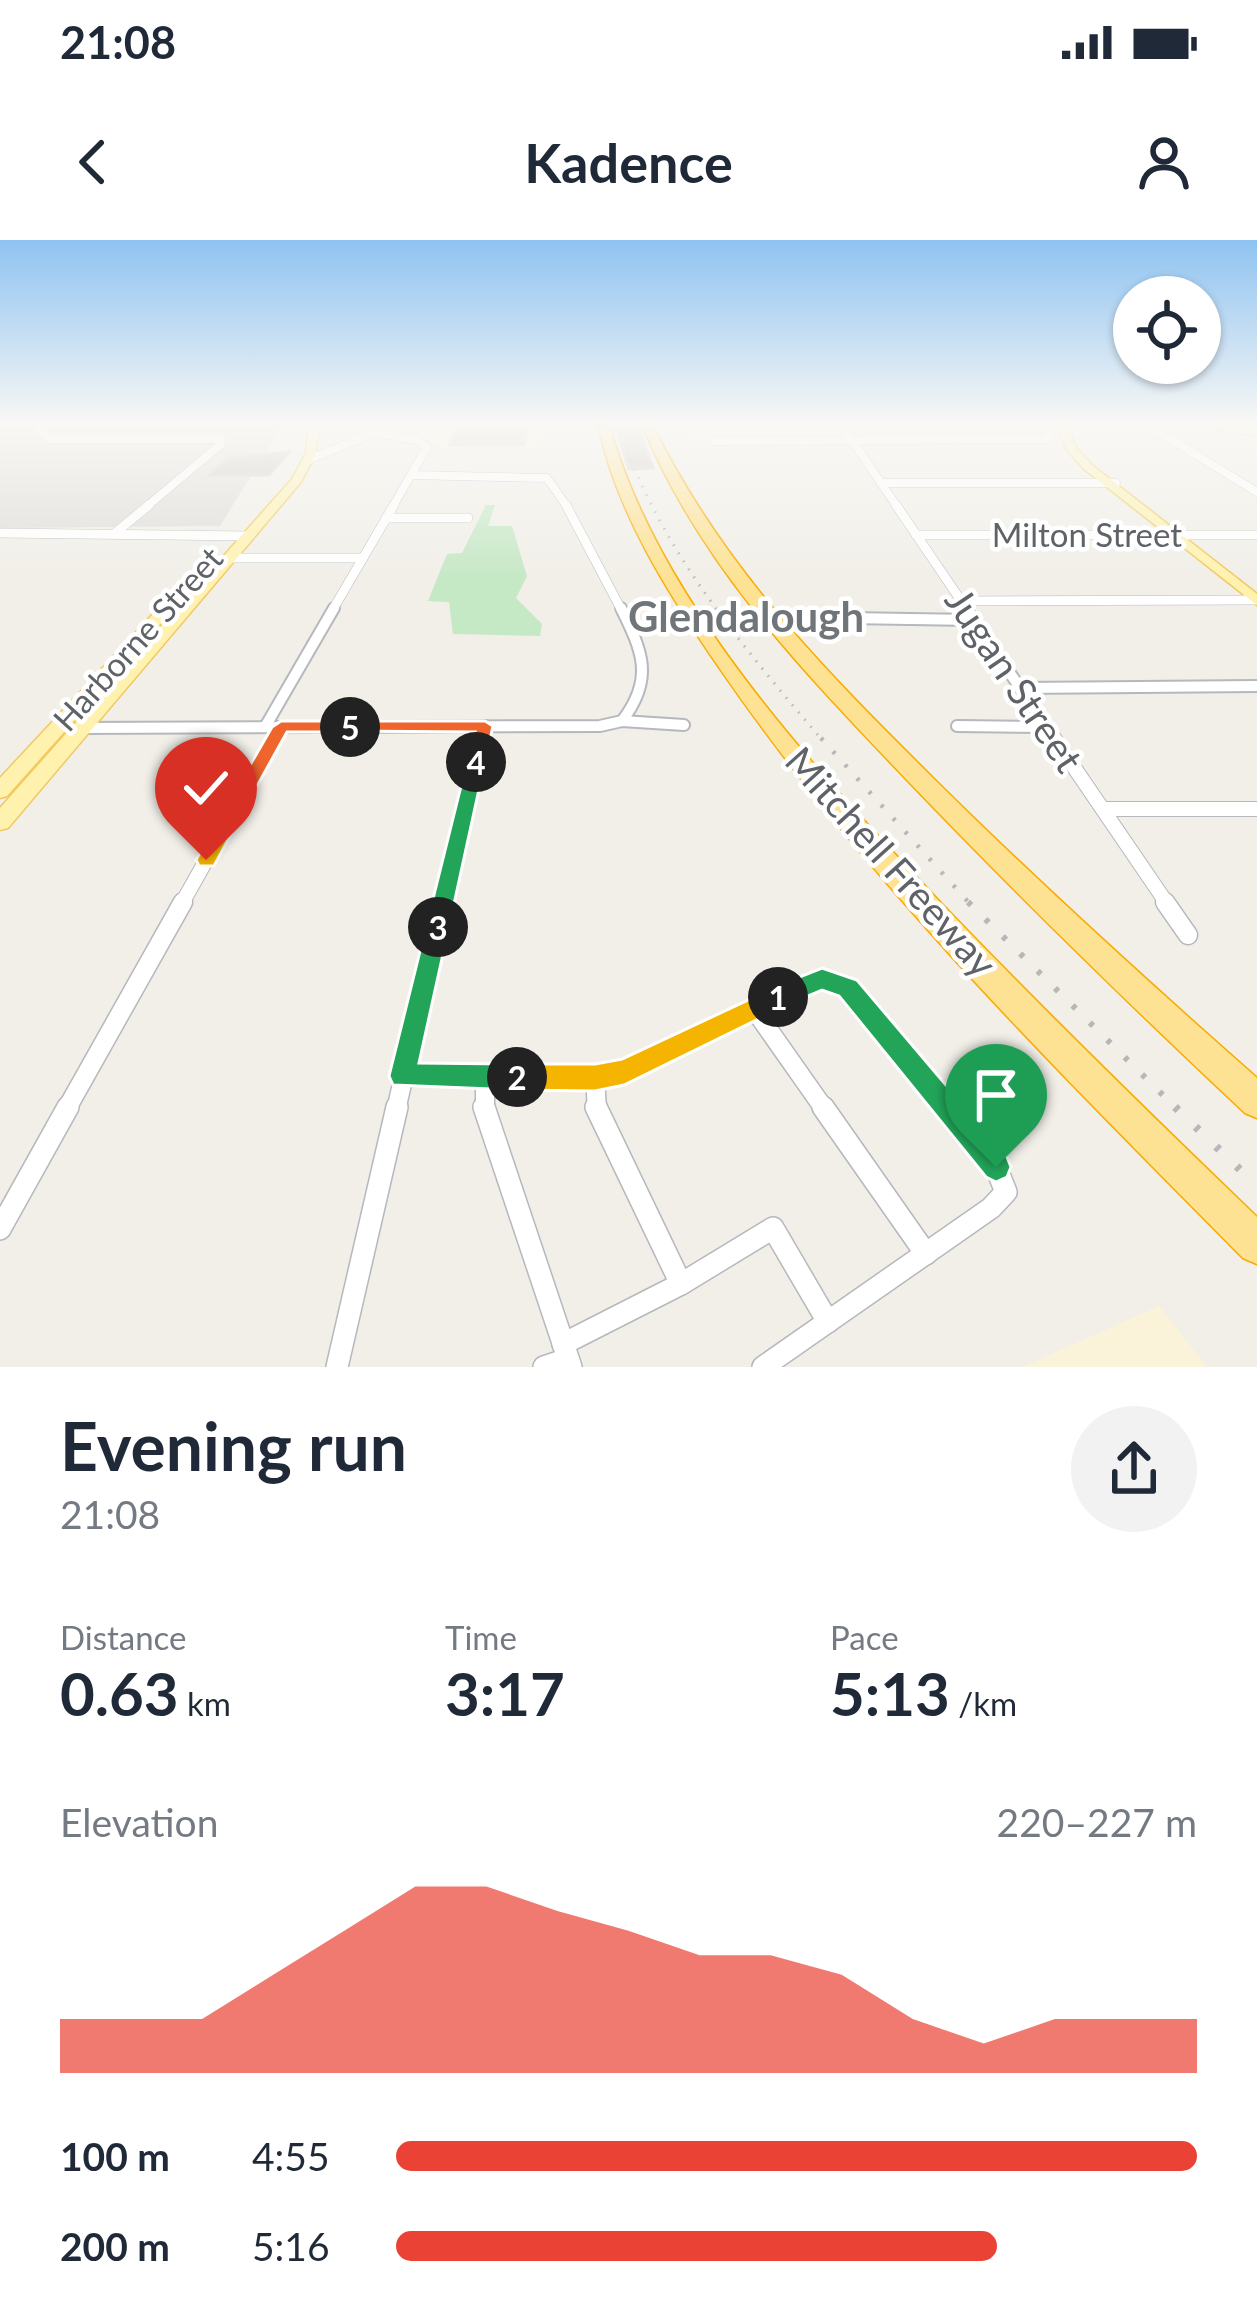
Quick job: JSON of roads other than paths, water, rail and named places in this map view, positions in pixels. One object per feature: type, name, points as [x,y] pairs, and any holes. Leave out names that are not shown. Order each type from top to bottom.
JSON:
[{"type":"highway","name":"Mitchell Freeway","points":[[617,477],[640,526],[715,650],[794,755],[1007,993],[1257,1244]]},
{"type":"highway","name":"Mitchell Freeway","points":[[673,477],[739,579],[852,709],[1091,949],[1257,1100]]},
{"type":"main road","name":"Harborne Street","points":[[0,822],[229,558],[287,477]]},
{"type":"main road","name":"Harborne Street","points":[[0,791],[292,477]]},
{"type":"main road","points":[[1103,477],[1257,598]]},
{"type":"main road","points":[[1106,477],[1112,483]]},
{"type":"main road","points":[[176,597],[196,597]]},
{"type":"street","points":[[116,533],[179,477]]},
{"type":"street","points":[[0,1229],[411,477]]},
{"type":"street","points":[[484,477],[548,478],[580,525],[643,653],[631,710],[622,721]]},
{"type":"street","name":"Jugan Street","points":[[877,477],[1188,935]]},
{"type":"street","points":[[881,483],[1112,483]]},
{"type":"street","points":[[386,518],[468,518]]},
{"type":"street","points":[[0,533],[243,533]]},
{"type":"street","name":"Milton Street","points":[[916,535],[1257,535]]},
{"type":"street","points":[[229,558],[363,558]]},
{"type":"street","points":[[960,601],[1257,598]]},
{"type":"street","points":[[847,618],[974,620]]},
{"type":"street","points":[[1022,688],[1257,686]]},
{"type":"street","points":[[57,728],[600,726],[622,721],[684,725]]},
{"type":"street","points":[[337,1367],[485,726]]},
{"type":"street","points":[[957,726],[1046,727]]},
{"type":"street","points":[[1103,809],[1257,809]]},
{"type":"street","points":[[403,1076],[595,1077],[624,1072],[822,979],[848,988],[996,1167],[1006,1192],[763,1367]]},
{"type":"street","points":[[754,1009],[926,1254]]},
{"type":"street","points":[[485,1077],[482,1101],[562,1359],[773,1228],[828,1322]]},
{"type":"street","points":[[595,1077],[594,1104],[681,1284]]},
{"type":"railway","points":[[638,477],[704,592],[823,741]]},
{"type":"railway","points":[[821,738],[971,905]]},
{"type":"railway","points":[[971,905],[1178,1110]]},
{"type":"railway","points":[[1175,1107],[1257,1186]]},
{"type":"district","name":"Glendalough","points":[[746,617]]}]
